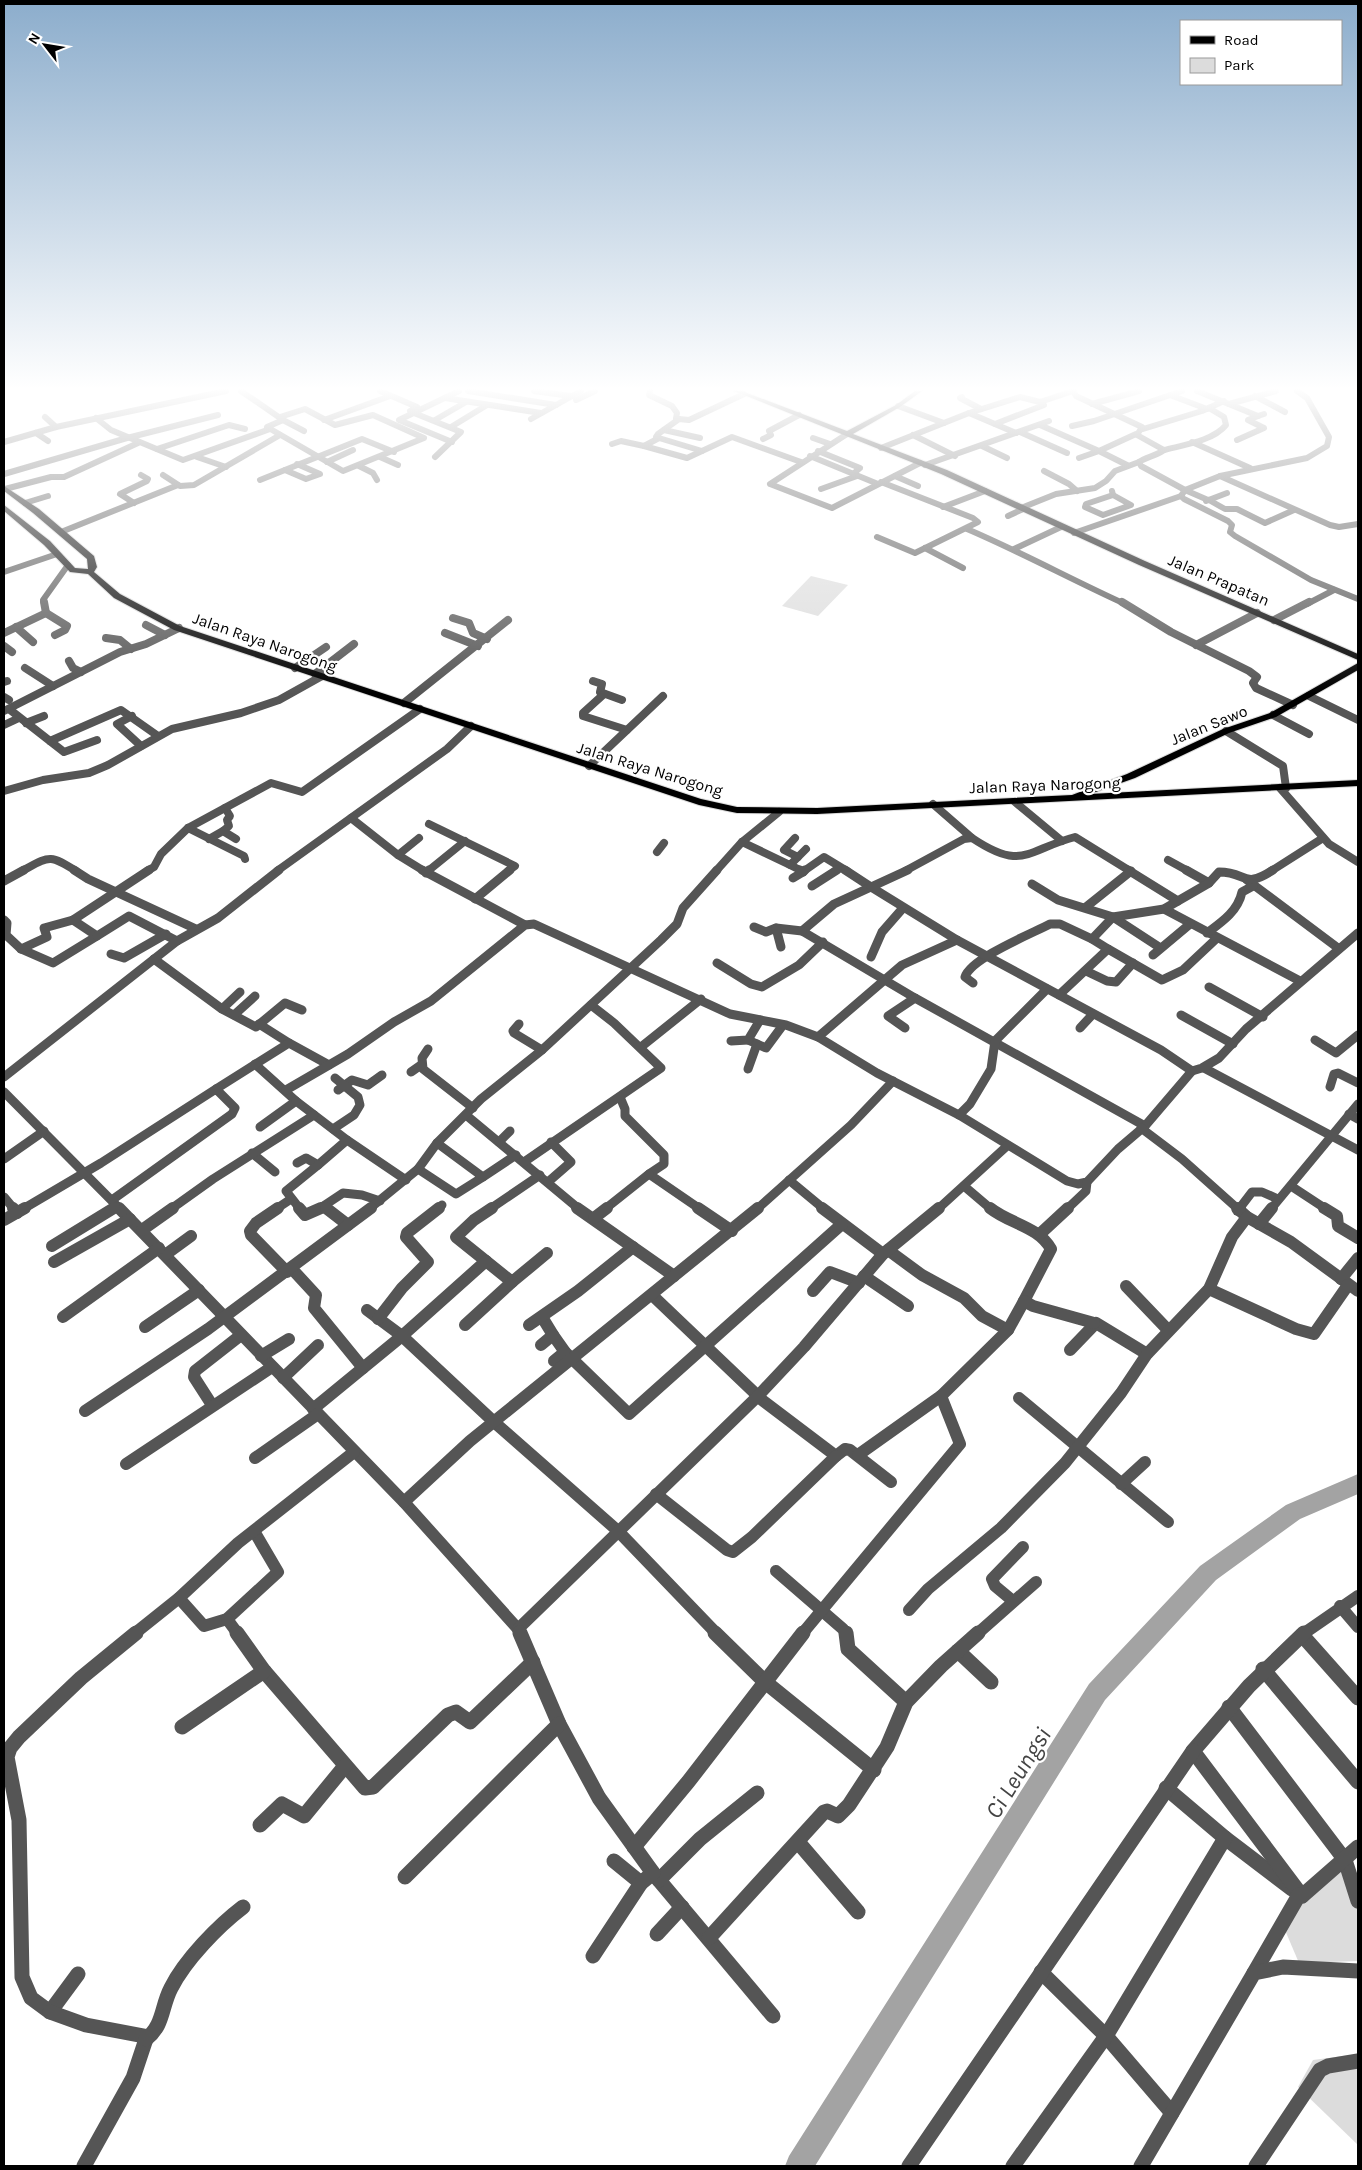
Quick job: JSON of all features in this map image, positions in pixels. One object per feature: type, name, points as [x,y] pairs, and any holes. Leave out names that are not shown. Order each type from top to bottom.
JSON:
[{"type":"main road","points":[[4,492],[80,565],[88,570]]},
{"type":"main road","name":"Jalan Raya Narogong","points":[[5,492],[25,503],[91,558],[88,570]]},
{"type":"main road","name":"Jalan Prapatan","points":[[988,492],[1074,533],[1358,657]]},
{"type":"main road","name":"Jalan Raya Narogong","points":[[4,507],[48,543],[73,570],[88,570],[125,601],[142,612],[179,628],[588,766],[718,807],[779,812],[933,804],[1065,800],[1358,784]]},
{"type":"main road","points":[[37,524],[83,561],[88,570]]},
{"type":"main road","name":"Jalan Sawo","points":[[1065,800],[1132,776],[1226,731],[1293,706],[1358,666]]},
{"type":"street","points":[[124,492],[120,494],[134,503]]},
{"type":"street","points":[[61,532],[160,492]]},
{"type":"street","points":[[791,492],[832,508],[862,492]]},
{"type":"street","points":[[877,537],[912,552],[925,548],[976,524],[977,520],[904,492]]},
{"type":"street","points":[[943,507],[982,492]]},
{"type":"street","points":[[1008,516],[1056,494],[1069,492]]},
{"type":"street","points":[[1080,492],[1095,501]]},
{"type":"street","points":[[1255,492],[1335,527],[1358,524]]},
{"type":"street","points":[[1112,493],[1131,506],[1103,515],[1085,507],[1086,504],[1095,501],[1112,493]]},
{"type":"street","points":[[1183,493],[1196,505],[1228,521],[1232,525],[1230,532],[1234,536],[1311,580],[1358,599]]},
{"type":"street","points":[[1074,533],[1183,493],[1209,500],[1225,509],[1237,509],[1265,523],[1294,510]]},
{"type":"street","points":[[1196,505],[1228,494]]},
{"type":"street","points":[[25,503],[48,496]]},
{"type":"street","points":[[123,507],[134,512]]},
{"type":"street","points":[[1003,554],[1061,526]]},
{"type":"street","points":[[967,529],[1014,549],[1066,577],[1126,604],[1196,644],[1255,674],[1257,677],[1253,682],[1256,688],[1293,706]]},
{"type":"street","points":[[925,548],[962,568]]},
{"type":"street","points":[[4,572],[57,554]]},
{"type":"street","points":[[46,613],[44,598],[68,565]]},
{"type":"street","points":[[1274,620],[1334,590]]},
{"type":"street","points":[[4,633],[46,613]]},
{"type":"street","points":[[46,613],[67,626],[65,630],[55,635]]},
{"type":"street","points":[[1196,644],[1257,613]]},
{"type":"street","points":[[453,618],[469,623],[473,633],[486,638]]},
{"type":"street","points":[[404,703],[478,646],[508,620]]},
{"type":"street","points":[[146,625],[165,635]]},
{"type":"street","points":[[16,627],[33,642]]},
{"type":"street","points":[[97,740],[64,752],[22,720],[6,704],[53,686],[131,648],[179,628]]},
{"type":"street","points":[[445,633],[478,646]]},
{"type":"street","points":[[106,638],[120,640],[131,648]]},
{"type":"street","points":[[4,791],[43,780],[88,773],[108,765],[158,736],[182,726],[241,713],[279,700],[318,675],[354,644]]},
{"type":"street","points":[[4,646],[12,652]]},
{"type":"street","points":[[295,668],[326,647]]},
{"type":"street","points":[[68,661],[73,668],[81,672]]},
{"type":"street","points":[[25,668],[53,686]]},
{"type":"street","points":[[593,681],[602,684],[599,690],[604,694],[622,700]]},
{"type":"street","points":[[604,694],[583,713],[583,716],[627,730]]},
{"type":"street","points":[[588,766],[663,696]]},
{"type":"street","points":[[1309,696],[1358,720]]},
{"type":"street","points":[[21,949],[47,937],[44,928],[73,920],[154,867],[161,854],[188,828],[272,783],[278,783],[296,792],[302,792],[420,709]]},
{"type":"street","points":[[50,741],[121,710],[158,736]]},
{"type":"street","points":[[1273,715],[1309,734]]},
{"type":"street","points":[[4,725],[44,716]]},
{"type":"street","points":[[132,716],[117,724],[141,746]]},
{"type":"street","points":[[4,1077],[177,941],[218,918],[303,851],[447,749],[472,726]]},
{"type":"street","points":[[1226,731],[1283,766],[1283,788],[1322,838],[1358,862]]},
{"type":"street","points":[[1015,802],[1062,841]]},
{"type":"street","points":[[933,804],[972,838],[989,850],[1017,858],[1026,857],[1075,837],[1178,901]]},
{"type":"street","points":[[209,839],[229,826],[227,820],[230,816],[225,808]]},
{"type":"street","points":[[85,1411],[144,1374],[289,1271],[406,1180],[418,1169],[437,1143],[469,1111],[542,1050],[559,1032],[633,968],[677,924],[683,908],[742,842],[773,819],[779,812]]},
{"type":"street","points":[[351,818],[398,855],[426,873],[525,925],[538,925],[730,1014],[782,1025],[818,1037],[893,1081],[959,1115],[1067,1181],[1078,1184],[1087,1182],[1143,1127],[1192,1071],[1204,1068],[1233,1044],[1254,1022],[1263,1017],[1338,948],[1358,933]]},
{"type":"street","points":[[429,824],[515,866],[475,899]]},
{"type":"street","points":[[188,828],[244,856],[245,859]]},
{"type":"street","points":[[223,831],[236,839]]},
{"type":"street","points":[[398,855],[419,838]]},
{"type":"street","points":[[795,838],[784,850],[798,857]]},
{"type":"street","points":[[802,931],[812,920],[850,894],[911,869],[964,839],[972,838]]},
{"type":"street","points":[[1207,933],[1242,901],[1242,892],[1250,883],[1258,880],[1322,838]]},
{"type":"street","points":[[426,873],[465,841]]},
{"type":"street","points":[[742,842],[802,872]]},
{"type":"street","points":[[657,852],[664,843]]},
{"type":"street","points":[[790,865],[806,849]]},
{"type":"street","points":[[793,878],[824,857],[957,940],[1161,1050],[1192,1071]]},
{"type":"street","points":[[4,881],[47,858],[54,858],[88,880],[116,891],[196,929]]},
{"type":"street","points":[[1168,860],[1209,883]]},
{"type":"street","points":[[812,886],[840,868]]},
{"type":"street","points":[[1086,907],[1132,871]]},
{"type":"street","points":[[1092,939],[1113,917],[1164,909],[1209,883],[1220,872],[1224,871],[1250,883],[1338,948]]},
{"type":"street","points":[[1032,884],[1058,900],[1086,907],[1113,917],[1159,947]]},
{"type":"street","points":[[871,957],[882,932],[903,908]]},
{"type":"street","points":[[1164,909],[1300,982]]},
{"type":"street","points":[[4,920],[7,923],[6,935],[21,949],[53,964],[129,916],[177,941]]},
{"type":"street","points":[[73,920],[96,936]]},
{"type":"street","points":[[973,983],[965,977],[965,974],[988,956],[1054,923],[1092,939],[1162,980],[1168,981],[1191,964],[1216,938]]},
{"type":"street","points":[[1152,954],[1190,924]]},
{"type":"street","points":[[286,1090],[431,1001],[525,925]]},
{"type":"street","points":[[754,927],[766,932],[776,928],[802,931],[885,981],[996,1041],[1143,1127],[1247,1217],[1291,1242],[1349,1285]]},
{"type":"street","points":[[776,928],[782,947]]},
{"type":"street","points":[[111,954],[124,958],[166,934]]},
{"type":"street","points":[[818,1037],[902,965],[957,940]]},
{"type":"street","points":[[717,963],[751,984],[762,987],[799,965],[822,942]]},
{"type":"street","points":[[1059,995],[1108,949]]},
{"type":"street","points":[[154,959],[222,1009],[256,1027],[285,1004],[302,1010]]},
{"type":"street","points":[[1086,971],[1107,981],[1116,982],[1133,963]]},
{"type":"street","points":[[1209,987],[1263,1017]]},
{"type":"street","points":[[959,1115],[970,1104],[990,1069],[996,1041],[1047,989]]},
{"type":"street","points":[[222,1009],[240,992]]},
{"type":"street","points":[[234,1015],[255,996]]},
{"type":"street","points":[[905,1028],[888,1018],[888,1015],[915,998]]},
{"type":"street","points":[[641,1048],[701,999]]},
{"type":"street","points":[[418,1169],[456,1194],[483,1177],[551,1142],[661,1068],[591,1005]]},
{"type":"street","points":[[1080,1028],[1093,1014]]},
{"type":"street","points":[[1181,1016],[1233,1044]]},
{"type":"street","points":[[748,1069],[752,1042],[760,1020]]},
{"type":"street","points":[[259,1024],[329,1065]]},
{"type":"street","points":[[519,1024],[513,1030],[514,1033],[542,1050]]},
{"type":"street","points":[[731,1041],[752,1042],[767,1048],[782,1025]]},
{"type":"street","points":[[1314,1040],[1336,1053],[1358,1035]]},
{"type":"street","points":[[4,1220],[84,1173],[289,1042]]},
{"type":"street","points":[[411,1072],[421,1065],[422,1056],[428,1049]]},
{"type":"street","points":[[255,1064],[314,1115],[406,1180]]},
{"type":"street","points":[[421,1065],[499,1142],[544,1178],[573,1205],[674,1276]]},
{"type":"street","points":[[1204,1068],[1358,1150]]},
{"type":"street","points":[[1330,1087],[1334,1074],[1338,1073],[1358,1083]]},
{"type":"street","points":[[342,1088],[356,1079],[368,1085],[382,1075]]},
{"type":"street","points":[[333,1128],[354,1115],[360,1105],[358,1097],[342,1088],[336,1078]]},
{"type":"street","points":[[404,1502],[568,1355],[652,1295],[732,1232],[851,1125],[893,1081]]},
{"type":"street","points":[[52,1246],[114,1203],[234,1112],[235,1108],[216,1089]]},
{"type":"street","points":[[4,1092],[142,1230],[282,1378],[404,1502],[518,1629],[559,1724],[599,1798],[634,1847],[651,1878]]},
{"type":"street","points":[[594,1218],[664,1164],[664,1155],[624,1116],[625,1109],[620,1097]]},
{"type":"street","points":[[260,1127],[296,1101]]},
{"type":"street","points":[[1259,1224],[1331,1135],[1354,1116],[1358,1104]]},
{"type":"street","points":[[142,1230],[252,1154],[314,1115]]},
{"type":"street","points":[[4,1159],[44,1131]]},
{"type":"street","points":[[499,1142],[510,1131]]},
{"type":"street","points":[[348,1140],[287,1190],[286,1193],[306,1216],[345,1192],[380,1201]]},
{"type":"street","points":[[512,1282],[457,1240],[456,1235],[571,1162],[551,1142]]},
{"type":"street","points":[[437,1143],[483,1177]]},
{"type":"street","points":[[518,1629],[758,1396],[804,1347],[886,1252],[964,1186],[1007,1146]]},
{"type":"street","points":[[252,1154],[275,1172]]},
{"type":"street","points":[[297,1163],[306,1158],[318,1165]]},
{"type":"street","points":[[649,1174],[732,1232]]},
{"type":"street","points":[[789,1180],[842,1224],[922,1275],[964,1298],[982,1316],[1008,1330]]},
{"type":"street","points":[[1041,1233],[1086,1191],[1087,1182]]},
{"type":"street","points":[[858,1455],[941,1396],[1008,1330],[1051,1249],[1041,1233],[1003,1217],[964,1186]]},
{"type":"street","points":[[1291,1186],[1337,1216],[1338,1226],[1358,1238]]},
{"type":"street","points":[[1238,1210],[1256,1188],[1278,1199]]},
{"type":"street","points":[[4,1197],[17,1213]]},
{"type":"street","points":[[291,1199],[256,1223],[250,1231],[250,1235],[316,1295],[314,1308],[363,1368]]},
{"type":"street","points":[[378,1319],[428,1261],[406,1237],[406,1233],[442,1205]]},
{"type":"street","points":[[324,1206],[348,1226]]},
{"type":"street","points":[[909,1610],[928,1589],[1001,1528],[1077,1448],[1121,1393],[1147,1354],[1168,1330],[1210,1289],[1232,1237],[1247,1217]]},
{"type":"street","points":[[54,1262],[130,1218]]},
{"type":"street","points":[[542,1317],[552,1335],[568,1355],[629,1414],[705,1347],[774,1281],[842,1224]]},
{"type":"street","points":[[63,1317],[162,1251],[190,1236]]},
{"type":"street","points":[[529,1325],[633,1247]]},
{"type":"street","points":[[465,1325],[546,1253]]},
{"type":"street","points":[[1210,1289],[1296,1329],[1314,1334],[1349,1285],[1358,1258]]},
{"type":"street","points":[[255,1458],[315,1412],[486,1261]]},
{"type":"street","points":[[813,1291],[830,1272],[862,1279],[908,1306]]},
{"type":"street","points":[[1126,1286],[1168,1330]]},
{"type":"street","points":[[145,1327],[199,1290]]},
{"type":"street","points":[[652,1295],[758,1396],[836,1456]]},
{"type":"street","points":[[1024,1301],[1033,1306],[1100,1323],[1147,1354]]},
{"type":"street","points":[[368,1310],[402,1336],[494,1422],[618,1531],[711,1629],[764,1681],[874,1770]]},
{"type":"street","points":[[1070,1350],[1094,1323]]},
{"type":"street","points":[[212,1405],[194,1373],[241,1335]]},
{"type":"street","points":[[541,1345],[552,1335]]},
{"type":"street","points":[[261,1356],[290,1339]]},
{"type":"street","points":[[282,1378],[318,1345]]},
{"type":"street","points":[[554,1361],[568,1355]]},
{"type":"street","points":[[126,1464],[212,1405],[272,1367]]},
{"type":"street","points":[[634,1847],[688,1782],[764,1681],[821,1610],[960,1444],[941,1396]]},
{"type":"street","points":[[1019,1398],[1168,1522]]},
{"type":"street","points":[[656,1494],[727,1550],[733,1552],[752,1537],[836,1456],[846,1449],[858,1455],[891,1482]]},
{"type":"street","points":[[146,2039],[144,2036],[86,2025],[50,2012],[31,1998],[22,1977],[20,1820],[7,1757],[8,1752],[13,1744],[48,1707],[179,1598],[254,1531],[354,1452]]},
{"type":"street","points":[[1121,1484],[1145,1462]]},
{"type":"street","points":[[179,1598],[206,1627],[227,1619],[278,1572],[254,1531]]},
{"type":"street","points":[[1013,1602],[995,1586],[992,1579],[1023,1547]]},
{"type":"street","points":[[776,1571],[845,1631],[848,1648],[906,1702]]},
{"type":"street","points":[[709,1938],[824,1812],[827,1811],[836,1816],[842,1813],[874,1770],[895,1731],[906,1702],[958,1651],[1036,1582]]},
{"type":"street","points":[[910,2166],[1193,1751],[1263,1669],[1302,1635],[1340,1606],[1358,1596]]},
{"type":"street","points":[[1340,1606],[1358,1627]]},
{"type":"street","points":[[227,1619],[264,1671],[363,1787],[373,1787],[448,1715],[456,1712],[470,1722],[533,1662]]},
{"type":"street","points":[[1302,1635],[1358,1698]]},
{"type":"street","points":[[958,1651],[991,1682]]},
{"type":"street","points":[[1263,1669],[1358,1782]]},
{"type":"street","points":[[182,1727],[264,1671]]},
{"type":"street","points":[[1229,1707],[1345,1860],[1358,1901]]},
{"type":"street","points":[[405,1877],[559,1724]]},
{"type":"street","points":[[1193,1751],[1301,1896]]},
{"type":"street","points":[[260,1825],[282,1804],[304,1816],[346,1766]]},
{"type":"street","points":[[1166,1788],[1225,1838],[1301,1896]]},
{"type":"street","points":[[593,1956],[651,1878],[757,1793]]},
{"type":"street","points":[[1013,2166],[1106,2036],[1225,1838]]},
{"type":"street","points":[[798,1842],[858,1912]]},
{"type":"street","points":[[1141,2166],[1301,1896],[1358,1847]]},
{"type":"street","points":[[614,1860],[651,1878],[682,1907],[773,2016]]},
{"type":"street","points":[[84,2166],[133,2078],[146,2039],[156,2030],[162,2020],[174,1983],[224,1922],[243,1907]]},
{"type":"street","points":[[657,1934],[682,1907]]},
{"type":"street","points":[[1254,1973],[1283,1967],[1358,1972]]},
{"type":"street","points":[[1041,1972],[1106,2036],[1172,2113]]},
{"type":"street","points":[[50,2012],[78,1974]]},
{"type":"street","points":[[1256,2166],[1320,2070],[1328,2066],[1358,2061]]},
{"type":"green space","points":[[811,576],[848,585],[818,616],[782,606]]},
{"type":"green space","points":[[1345,1853],[1358,1905],[1358,1961],[1299,1963],[1279,1916]]},
{"type":"green space","points":[[1358,2054],[1358,2145],[1298,2087],[1313,2060]]},
{"type":"waterway","name":"Ci Leungsi","points":[[799,2166],[1097,1692],[1208,1573],[1293,1512],[1358,1484]]}]
